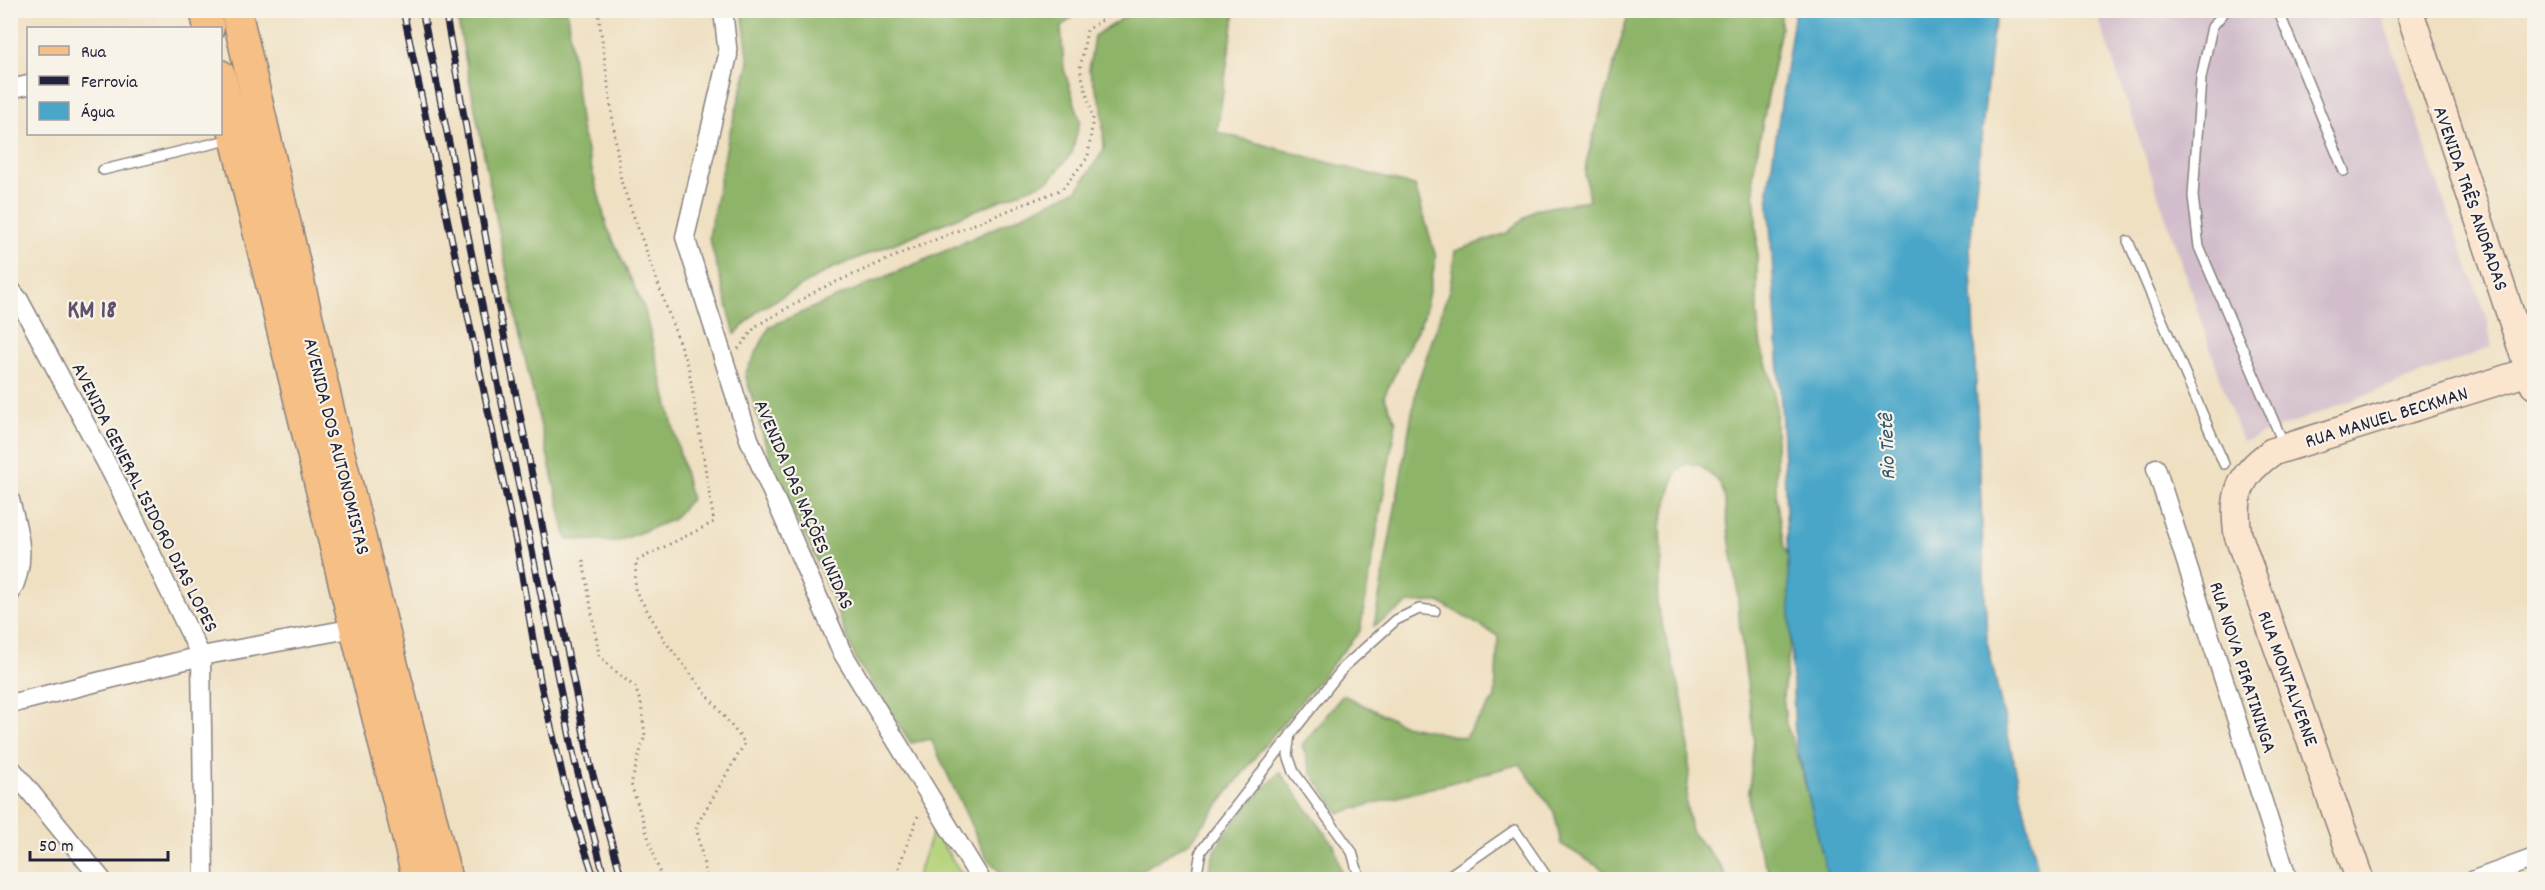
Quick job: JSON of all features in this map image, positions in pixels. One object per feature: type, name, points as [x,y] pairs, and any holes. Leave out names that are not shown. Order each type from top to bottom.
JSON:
[{"type":"main road","points":[[205,10],[209,27]]},
{"type":"main road","name":"AVENIDA DOS AUTONOMISTAS","points":[[236,10],[236,138],[418,879]]},
{"type":"main road","name":"AVENIDA TRÊS ANDRADAS","points":[[2409,10],[2533,376]]},
{"type":"main road","points":[[222,48],[237,57],[235,73]]},
{"type":"main road","name":"AVENIDA DOS AUTONOMISTAS","points":[[235,73],[379,609],[447,879]]},
{"type":"main road","name":"RUA MANUEL BECKMAN","points":[[2235,470],[2256,463],[2272,452],[2285,447],[2533,376]]},
{"type":"main road","name":"RUA MONTALVERNE","points":[[2235,470],[2237,495],[2235,512],[2238,535],[2360,879]]},
{"type":"street","name":"AVENIDA DAS NAÇÕES UNIDAS","points":[[723,10],[728,55],[685,237],[749,439],[842,652],[981,879]]},
{"type":"street","points":[[10,89],[27,85]]},
{"type":"street","name":"AVENIDA GENERAL ISIDORO DIAS LOPES","points":[[10,289],[19,300],[116,481],[201,656],[204,879]]},
{"type":"street","name":"RUA NOVA PIRATININGA","points":[[2156,468],[2288,879]]},
{"type":"street","points":[[10,500],[17,530],[21,566],[19,578],[10,594]]},
{"type":"street","points":[[10,704],[201,656],[355,627],[379,609]]},
{"type":"street","points":[[10,767],[95,874]]},
{"type":"street","points":[[2474,879],[2535,858]]},
{"type":"lane","points":[[2226,10],[2212,27],[2201,78],[2193,196],[2199,247],[2285,447]]},
{"type":"lane","points":[[2278,10],[2344,171]]},
{"type":"lane","points":[[103,170],[236,138]]},
{"type":"lane","points":[[2128,242],[2235,470]]},
{"type":"lane","points":[[1196,879],[1201,851],[1344,667],[1396,620],[1419,609],[1435,611]]},
{"type":"lane","points":[[1291,734],[1288,755],[1293,772],[1352,852],[1360,879]]},
{"type":"lane","points":[[1443,879],[1515,830],[1549,879]]},
{"type":"path","points":[[598,10],[621,181],[688,370],[714,522],[636,561],[635,590],[674,653],[745,743],[696,826],[707,879]]},
{"type":"path","points":[[726,365],[756,326],[820,289],[907,251],[1062,189],[1088,157],[1093,118],[1080,69],[1087,30],[1117,10]]},
{"type":"path","points":[[583,560],[599,655],[635,687],[641,704],[645,735],[631,784],[662,879]]},
{"type":"path","points":[[900,879],[899,866],[928,791]]},
{"type":"shaded area","points":[[2096,11],[2380,11],[2438,184],[2486,315],[2492,347],[2242,442]]},
{"type":"green space","points":[[456,11],[567,11],[581,128],[607,227],[644,308],[691,499],[672,520],[616,542],[567,539],[517,324]]},
{"type":"green space","points":[[742,11],[1080,11],[1061,27],[1064,69],[1080,120],[1072,153],[1050,180],[831,269],[760,309],[735,334],[709,237],[728,139],[749,63]]},
{"type":"green space","points":[[1134,11],[1235,11],[1217,132],[1415,186],[1436,257],[1424,316],[1384,396],[1396,422],[1360,631],[1258,753],[1191,841],[1126,879],[1006,879],[986,857],[931,739],[911,743],[856,660],[814,554],[776,479],[745,374],[770,326],[927,259],[1077,190],[1104,150],[1102,106],[1089,70],[1094,36]]},
{"type":"green space","points":[[1629,11],[1781,11],[1781,28],[1753,174],[1757,235],[1757,314],[1761,347],[1776,404],[1776,497],[1784,547],[1791,562],[1793,623],[1783,695],[1786,724],[1798,757],[1815,821],[1842,879],[1772,879],[1757,844],[1750,820],[1749,793],[1754,737],[1724,493],[1719,482],[1699,465],[1686,464],[1676,472],[1660,528],[1661,557],[1657,605],[1681,694],[1688,734],[1689,772],[1686,803],[1691,831],[1719,864],[1728,879],[1618,879],[1561,844],[1554,812],[1520,764],[1339,813],[1312,774],[1302,745],[1343,695],[1404,725],[1464,738],[1495,698],[1498,636],[1439,602],[1409,603],[1374,626],[1417,385],[1450,287],[1455,251],[1507,233],[1534,210],[1589,200],[1585,175],[1586,163]]},
{"type":"green space","points":[[1280,772],[1334,845],[1343,879],[1208,879],[1210,864],[1224,835]]},
{"type":"green space","points":[[933,830],[965,879],[916,879]]},
{"type":"water","name":"Rio Tietê","points":[[1795,11],[1999,11],[1992,37],[1970,245],[1987,641],[2040,879],[1828,879],[1795,738],[1783,440],[1768,190]]},
{"type":"railway","points":[[403,10],[517,547],[541,685],[568,798],[595,880]]},
{"type":"railway","points":[[422,10],[575,762],[605,880]]},
{"type":"railway","points":[[445,10],[496,295],[590,764],[622,880]]},
{"type":"district","name":"KM 18","points":[[92,308]]}]
